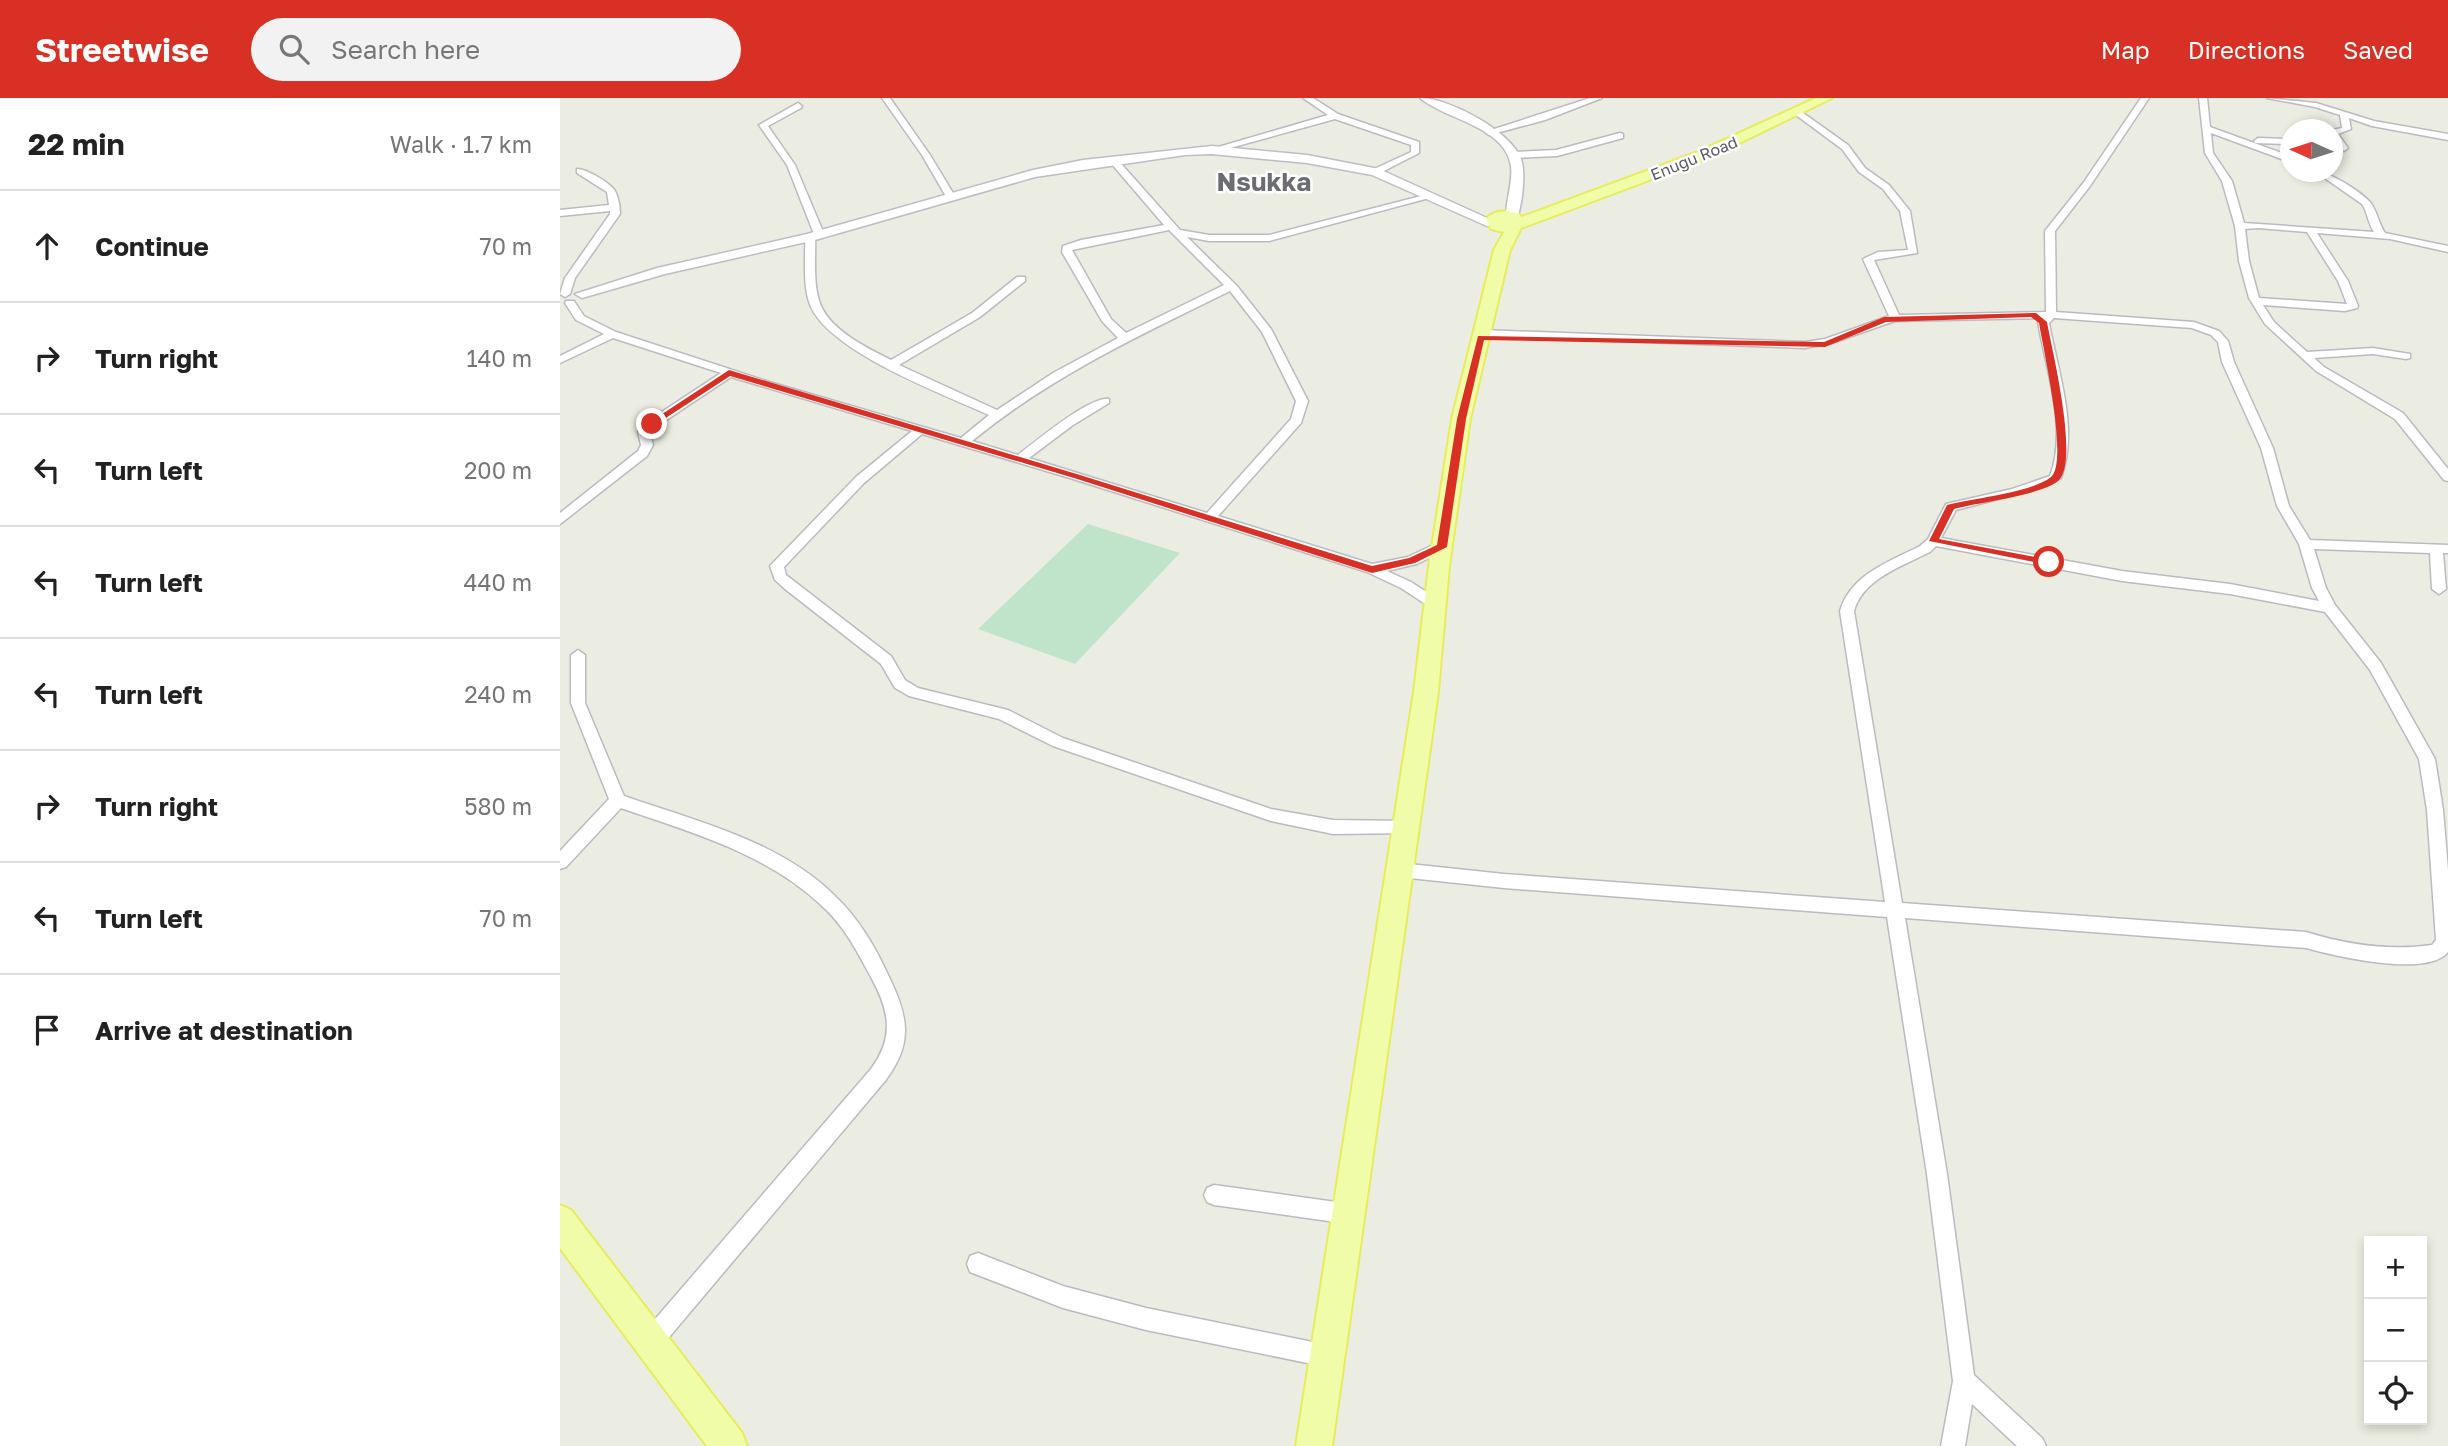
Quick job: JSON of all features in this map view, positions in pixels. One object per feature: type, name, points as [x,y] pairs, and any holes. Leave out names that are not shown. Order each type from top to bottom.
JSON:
[{"type":"main road","points":[[1314,1446],[1400,870],[1461,419],[1506,219],[1536,211],[1695,152],[1812,98]]},
{"type":"main road","name":"Enugu Road","points":[[1506,219],[1559,209],[1703,155],[1799,113],[1826,98]]},
{"type":"main road","points":[[560,1221],[729,1446]]},
{"type":"street","points":[[886,98],[926,155],[951,198]]},
{"type":"street","points":[[1307,98],[1335,116],[1416,144],[1415,153],[1375,172]]},
{"type":"street","points":[[1212,150],[1307,159],[1375,172],[1468,213],[1506,219],[1517,168],[1513,155],[1503,142],[1489,132],[1426,98]]},
{"type":"street","points":[[1489,132],[1542,118],[1598,98]]},
{"type":"street","points":[[1953,1446],[1964,1381],[1937,1174],[1847,611],[1848,598],[1860,587],[1933,541],[1951,507],[1979,499],[1997,499],[2042,484],[2055,478],[2063,466],[2058,412],[2042,317],[2050,231],[2087,184],[2145,98]]},
{"type":"street","points":[[2203,98],[2209,153],[2227,181],[2238,221],[2244,261],[2256,301],[2270,324],[2320,369],[2399,416],[2448,477]]},
{"type":"street","points":[[2270,98],[2448,137]]},
{"type":"street","points":[[798,106],[763,125],[791,165],[815,235],[815,306],[827,325],[891,365],[996,414]]},
{"type":"street","points":[[1799,113],[1845,147],[1862,170],[1886,187],[1905,211],[1913,251],[1874,255],[1868,259],[1895,318]]},
{"type":"street","points":[[2343,130],[2347,129],[2344,114]]},
{"type":"street","points":[[564,299],[579,300],[582,294],[662,271],[815,235],[1033,174],[1113,160],[1212,150],[1335,116]]},
{"type":"street","points":[[2206,128],[2280,154]]},
{"type":"street","points":[[1513,155],[1557,153],[1587,142],[1620,136]]},
{"type":"street","points":[[2245,140],[2280,142]]},
{"type":"street","points":[[1113,160],[1175,230],[1231,286],[1267,331],[1302,401],[1297,420],[1209,518]]},
{"type":"street","points":[[564,299],[570,278],[615,214],[616,207],[611,191],[580,171]]},
{"type":"street","points":[[2336,182],[2365,202],[2371,211],[2371,220],[2382,236]]},
{"type":"street","points":[[1126,339],[1107,321],[1066,252],[1067,248],[1081,243],[1175,230],[1209,238],[1269,238],[1426,196]]},
{"type":"street","points":[[560,213],[616,207]]},
{"type":"street","points":[[2238,221],[2311,231],[2382,236],[2448,249]]},
{"type":"street","points":[[2256,301],[2345,308],[2353,306],[2343,281],[2311,231]]},
{"type":"street","points":[[1190,245],[1209,238]]},
{"type":"street","points":[[891,365],[993,305],[1021,279]]},
{"type":"street","points":[[962,443],[996,414],[1070,367],[1231,286]]},
{"type":"street","points":[[564,299],[580,318],[612,334],[729,373],[1372,569],[1406,585],[1438,575]]},
{"type":"street","points":[[1400,870],[1504,881],[2306,940],[2362,954],[2399,958],[2437,952],[2445,942],[2435,810],[2427,759],[2376,667],[2330,608],[2319,588],[2306,544],[2283,506],[2267,448],[2228,362],[2223,341],[2216,332],[2194,325],[2042,317],[1895,318],[1875,323],[1825,344],[1737,345],[1658,340],[1638,343],[1482,335]]},
{"type":"street","points":[[560,360],[612,334]]},
{"type":"street","points":[[2305,355],[2373,351],[2406,356]]},
{"type":"street","points":[[560,520],[643,453],[647,445],[644,432],[652,424],[729,373]]},
{"type":"street","points":[[1019,460],[1069,422],[1105,401]]},
{"type":"street","points":[[919,431],[860,480],[777,566],[780,577],[790,586],[886,660],[901,684],[914,692],[1003,714],[1058,742],[1271,815],[1333,827],[1406,828]]},
{"type":"street","points":[[1933,541],[2122,576],[2230,589],[2330,608]]},
{"type":"street","points":[[2306,544],[2442,549],[2439,589]]},
{"type":"street","points":[[1372,569],[1412,561],[1438,575]]},
{"type":"street","points":[[1412,561],[1438,575]]},
{"type":"street","points":[[1406,585],[1412,561]]},
{"type":"street","points":[[578,655],[578,703],[618,800],[746,847],[768,858],[823,895],[849,923],[884,983],[896,1033],[895,1048],[878,1075],[652,1340]]},
{"type":"street","points":[[560,862],[618,800]]},
{"type":"street","points":[[1214,1195],[1350,1214]]},
{"type":"street","points":[[978,1264],[1063,1297],[1146,1319],[1327,1356]]},
{"type":"street","points":[[1964,1381],[2034,1446]]},
{"type":"green space","points":[[1088,524],[1180,553],[1075,664],[978,629]]},
{"type":"district","name":"Nsukka","points":[[1264,182]]},
{"type":"route","points":[[652,424],[729,373],[835,403],[1372,569],[1412,561],[1442,547],[1461,419],[1481,337],[1638,343],[1658,340],[1737,345],[1805,345],[1837,341],[1875,323],[1895,318],[2033,315],[2043,322],[2060,423],[2063,466],[2055,478],[2042,484],[1997,499],[1979,499],[1951,507],[1933,541],[2049,562]]}]
